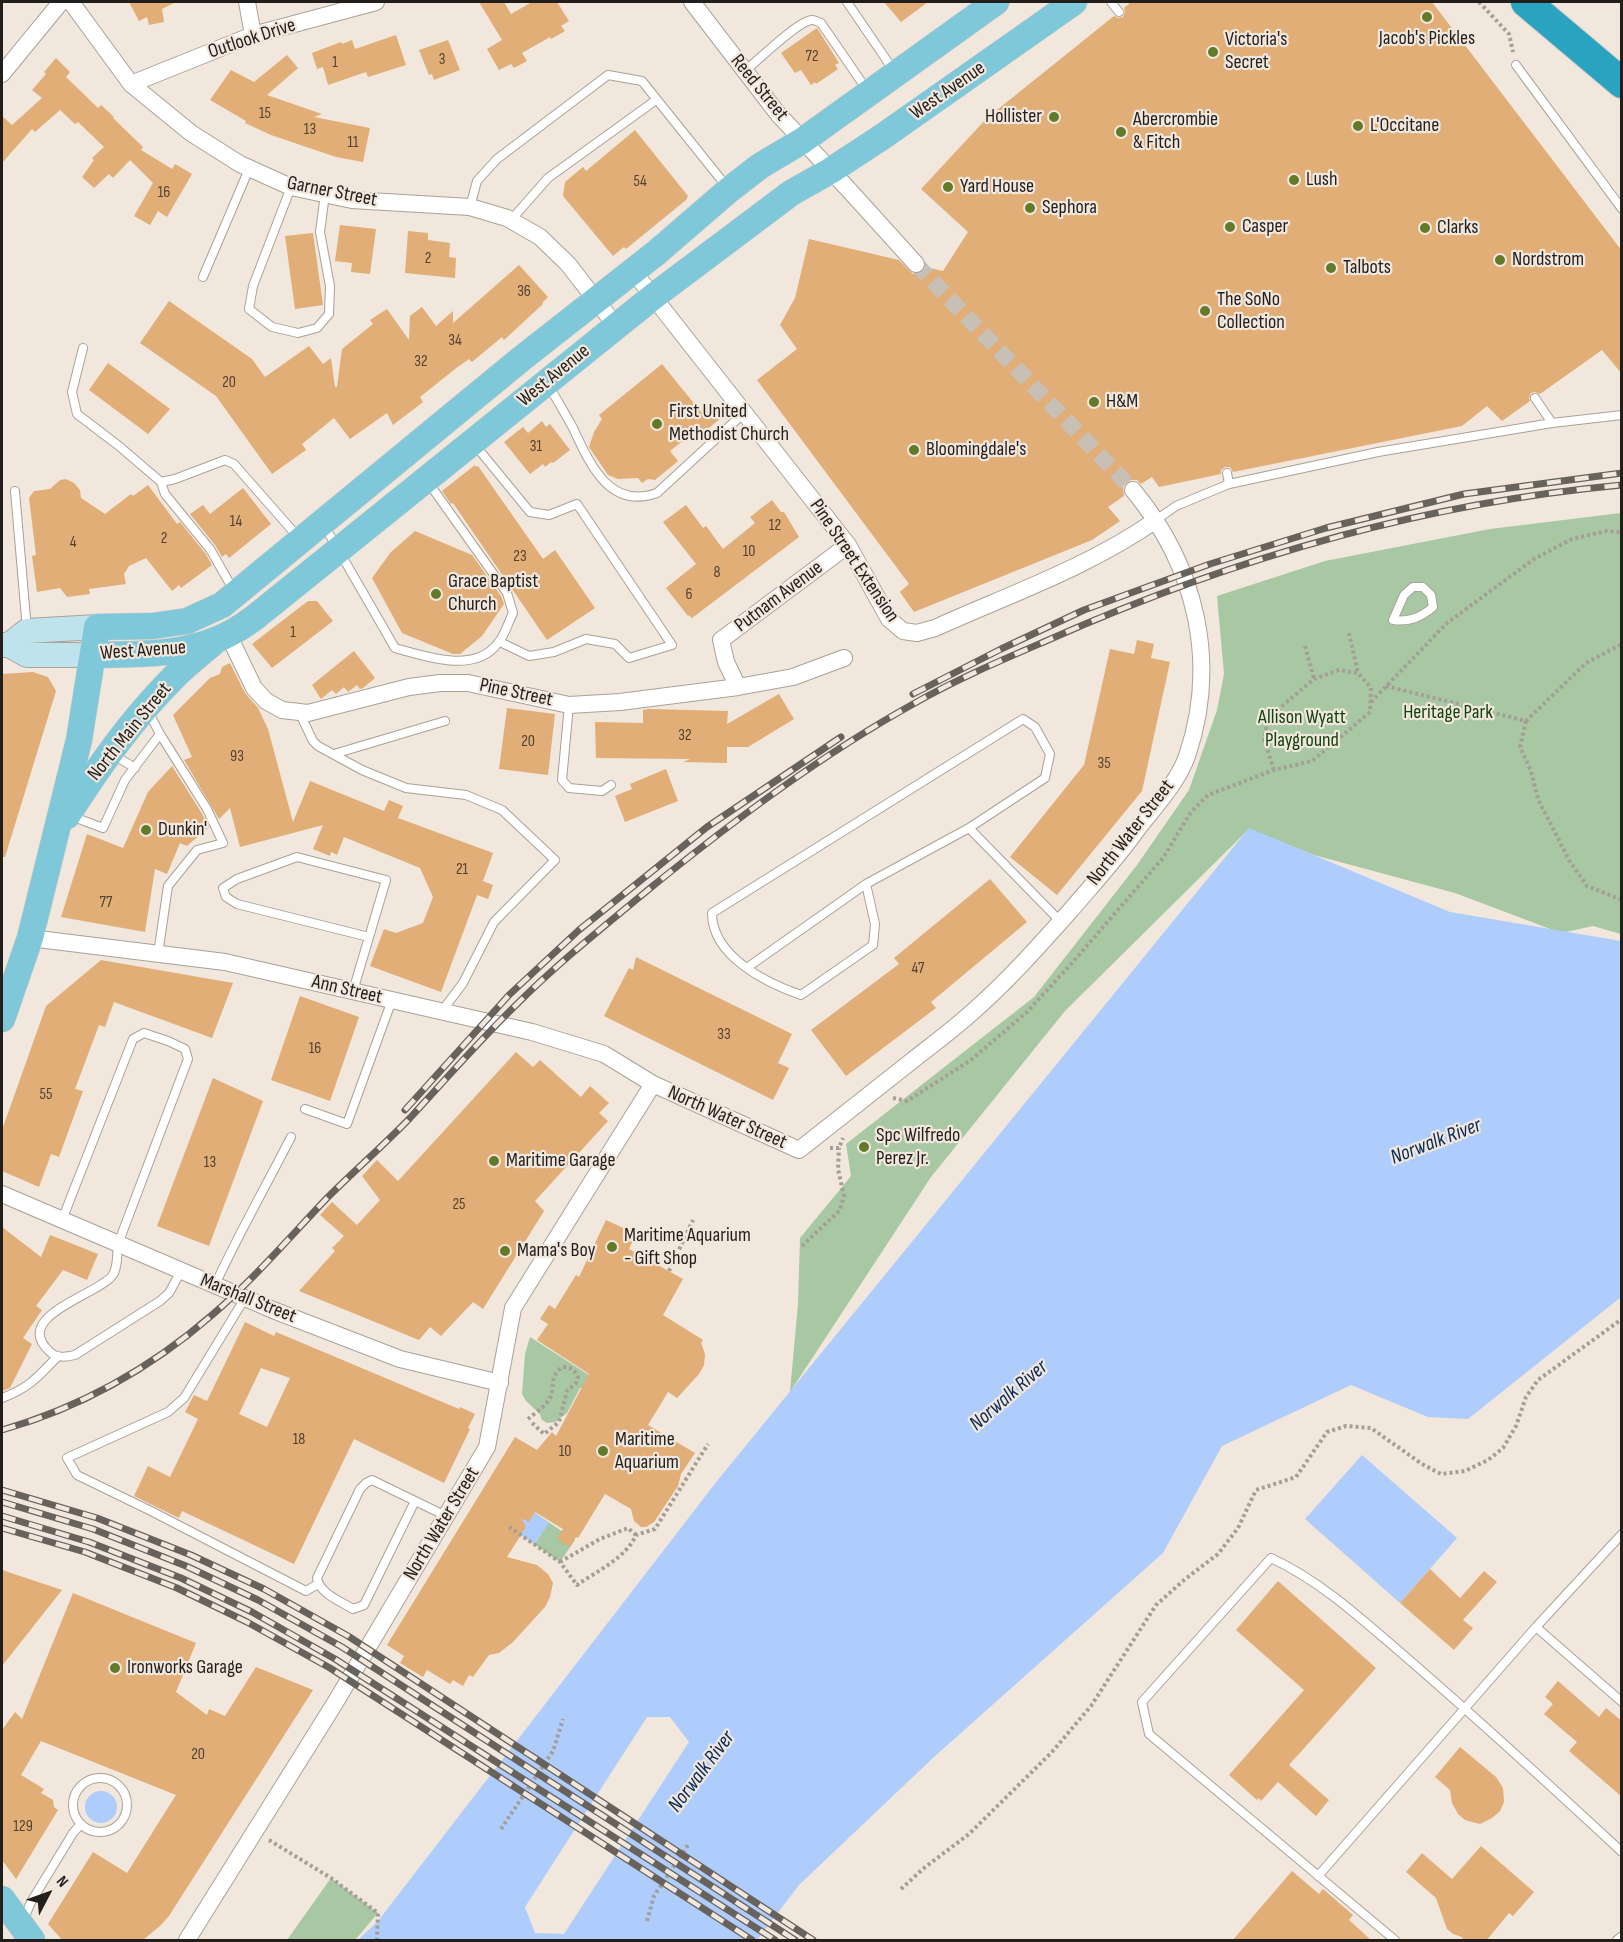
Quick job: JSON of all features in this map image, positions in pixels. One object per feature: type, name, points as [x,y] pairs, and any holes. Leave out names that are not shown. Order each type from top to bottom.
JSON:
[{"type":"highway","points":[[1526,2],[1622,82]]},
{"type":"main road","name":"West Avenue","points":[[13,640],[27,655],[93,655],[156,654],[195,647],[223,637],[254,618],[616,326],[791,193],[882,137],[1074,2]]},
{"type":"main road","name":"West Avenue","points":[[97,627],[153,626],[187,621],[229,600],[520,359],[633,271],[729,189],[896,75],[982,9]]},
{"type":"main road","points":[[13,640],[97,627]]},
{"type":"main road","name":"North Main Street","points":[[2,1019],[30,938],[62,825],[79,740],[97,627]]},
{"type":"main road","name":"North Main Street","points":[[62,825],[109,753],[146,708],[175,676],[223,637]]},
{"type":"main road","points":[[2,1899],[27,1932]]},
{"type":"street","points":[[2,74],[62,2]]},
{"type":"street","name":"Garner Street","points":[[71,2],[131,84],[191,133],[249,170],[291,187],[352,200],[470,207],[511,220],[540,237],[568,264],[616,326]]},
{"type":"street","points":[[247,2],[253,35]]},
{"type":"street","name":"Outlook Drive","points":[[131,84],[253,35],[376,2]]},
{"type":"street","name":"Reed Street","points":[[692,2],[744,72],[830,171]]},
{"type":"street","points":[[830,171],[916,264]]},
{"type":"street","name":"Pine Street Extension","points":[[633,271],[848,545],[889,619],[903,631],[916,633],[935,628],[1088,561],[1133,536],[1156,520]]},
{"type":"street","name":"North Water Street","points":[[188,1940],[335,1703],[487,1447],[513,1308],[653,1084],[799,1150],[968,1016],[1007,980],[1121,852],[1169,787],[1186,759],[1196,727],[1202,652],[1195,609],[1175,553],[1156,520],[1133,490]]},
{"type":"street","name":"Putnam Avenue","points":[[738,687],[726,662],[721,640],[848,545]]},
{"type":"street","name":"Pine Street","points":[[223,637],[254,688],[266,701],[282,710],[308,713],[409,687],[440,683],[468,683],[570,705],[620,702],[738,687],[793,677],[844,658]]},
{"type":"street","name":"Ann Street","points":[[30,938],[225,962],[532,1032],[604,1054],[653,1084]]},
{"type":"street","name":"Marshall Street","points":[[2,1194],[245,1298],[400,1359],[500,1383]]},
{"type":"lane","points":[[847,2],[896,75]]},
{"type":"lane","points":[[1111,2],[1119,12]]},
{"type":"lane","points":[[744,72],[794,29],[806,21],[813,20],[821,23],[869,93]]},
{"type":"lane","points":[[1516,65],[1622,209]]},
{"type":"lane","points":[[470,207],[477,181],[497,159],[608,75],[642,81],[729,189]]},
{"type":"lane","points":[[511,220],[548,178],[656,100]]},
{"type":"lane","points":[[203,277],[249,170]]},
{"type":"lane","points":[[291,187],[253,286],[249,309],[272,327],[298,333],[317,328],[329,314],[330,286],[320,232],[325,194]]},
{"type":"lane","points":[[83,348],[72,392],[77,414],[119,446],[160,482],[165,494],[210,549],[229,600]]},
{"type":"lane","points":[[547,382],[572,427],[587,461],[597,474],[611,489],[644,498],[657,493],[745,412]]},
{"type":"lane","points":[[1535,398],[1552,423]]},
{"type":"lane","points":[[1156,520],[1176,506],[1229,484],[1378,452],[1552,423],[1622,415]]},
{"type":"lane","points":[[472,442],[530,512],[549,515],[577,504],[672,645],[629,658],[615,644],[586,639],[554,652],[529,656],[500,642]]},
{"type":"lane","points":[[160,482],[175,479],[225,460],[234,464],[301,540]]},
{"type":"lane","points":[[1227,473],[1229,484]]},
{"type":"lane","points":[[322,522],[396,648],[449,661],[476,659],[488,654],[500,642],[513,613],[507,592],[427,480]]},
{"type":"lane","points":[[13,640],[15,491]]},
{"type":"lane","points":[[1413,586],[1424,587],[1431,595],[1433,608],[1422,616],[1406,621],[1393,620],[1404,595],[1413,586]]},
{"type":"lane","points":[[570,705],[562,780],[569,788],[602,791],[611,785]]},
{"type":"lane","points":[[146,708],[160,735],[207,809],[224,843],[197,850],[168,886],[158,954]]},
{"type":"lane","points":[[299,712],[313,741],[333,754],[362,770],[406,788],[466,795],[502,810],[555,860],[494,922],[463,983],[442,1011]]},
{"type":"lane","points":[[748,967],[866,884],[969,828],[1045,778],[1050,753],[1035,727],[1023,719],[712,913],[712,923],[716,936],[727,953],[748,967],[779,987],[801,995],[873,945],[875,924],[866,884]]},
{"type":"lane","points":[[333,754],[445,720]]},
{"type":"lane","points":[[62,825],[103,828],[125,780],[160,735]]},
{"type":"lane","points":[[109,753],[135,768]]},
{"type":"lane","points":[[969,828],[1060,921]]},
{"type":"lane","points":[[353,991],[386,880],[297,856],[237,879],[223,888],[226,897],[237,904],[369,937]]},
{"type":"lane","points":[[306,1109],[347,1124],[392,1000]]},
{"type":"lane","points":[[62,1220],[133,1039],[144,1033],[168,1041],[185,1049],[188,1059],[118,1244],[115,1271],[52,1313],[41,1326],[40,1332],[45,1348],[51,1354],[58,1356],[75,1355],[160,1301],[169,1293],[181,1271]]},
{"type":"lane","points":[[215,1285],[240,1231],[291,1137]]},
{"type":"lane","points":[[245,1298],[184,1398],[168,1412],[67,1458],[77,1475],[306,1591],[318,1584]]},
{"type":"lane","points":[[2,1398],[20,1391],[36,1380],[58,1356]]},
{"type":"lane","points":[[415,1501],[364,1605],[353,1609],[323,1590],[317,1578],[360,1490],[366,1483],[372,1480],[446,1516]]},
{"type":"lane","points":[[1318,1876],[1536,1627],[1622,1534]]},
{"type":"lane","points":[[1395,1941],[1149,1734],[1142,1702],[1271,1558],[1293,1568],[1345,1605],[1465,1708],[1622,1852]]},
{"type":"lane","points":[[1536,1627],[1622,1702]]},
{"type":"lane","points":[[100,1778],[117,1784],[127,1798],[126,1816],[121,1824],[114,1829],[97,1832],[81,1824],[73,1808],[74,1799],[83,1784],[100,1778]]},
{"type":"lane","points":[[27,1932],[31,1902],[81,1824]]},
{"type":"lane","points":[[1617,1941],[1622,1936]]},
{"type":"path","points":[[1479,2],[1509,34],[1516,65]]},
{"type":"path","points":[[1371,702],[1447,622],[1534,560],[1572,539],[1607,531],[1622,532]]},
{"type":"path","points":[[887,1097],[907,1101],[971,1060],[1028,1012],[1163,858],[1191,812],[1208,795],[1274,770],[1312,761],[1370,712],[1371,688],[1358,673],[1349,633]]},
{"type":"path","points":[[1305,646],[1314,679]]},
{"type":"path","points":[[1622,646],[1615,647],[1586,663],[1526,722],[1520,747],[1531,771],[1538,799],[1569,860],[1587,886],[1622,900]]},
{"type":"path","points":[[1274,770],[1264,740],[1268,718],[1314,679],[1339,670],[1358,673]]},
{"type":"path","points":[[1386,686],[1526,722]]},
{"type":"path","points":[[802,1246],[840,1210],[844,1196],[838,1169],[839,1148],[845,1133]]},
{"type":"path","points":[[799,1150],[839,1148]]},
{"type":"path","points":[[669,1271],[693,1220]]},
{"type":"path","points":[[562,1367],[569,1367],[575,1371],[578,1377],[576,1383],[567,1391],[559,1422],[544,1434],[529,1421],[549,1400],[555,1373],[562,1367]]},
{"type":"path","points":[[636,1535],[655,1529],[708,1444]]},
{"type":"path","points":[[509,1527],[560,1562],[577,1585],[632,1545],[636,1535]]},
{"type":"path","points":[[560,1562],[600,1539],[628,1528],[636,1535]]},
{"type":"path","points":[[501,1829],[552,1751],[563,1719]]},
{"type":"path","points":[[265,1838],[331,1878],[378,1913],[377,1941]]},
{"type":"path","points":[[647,1921],[654,1896],[687,1845]]},
{"type":"green space","name":"Heritage Park","points":[[1621,513],[1621,934],[1593,926],[1561,933],[1455,893],[1314,855],[1249,829],[1065,1011],[931,1177],[790,1392],[798,1304],[800,1238],[851,1176],[846,1144],[1034,997],[1137,865],[1189,790],[1217,710],[1224,674],[1217,596],[1325,561],[1490,529]]},
{"type":"green space","points":[[530,1337],[589,1375],[584,1388],[580,1388],[567,1413],[555,1422],[547,1423],[542,1420],[540,1414],[522,1394],[525,1354]]},
{"type":"green space","points":[[523,1505],[575,1540],[560,1562],[509,1527]]},
{"type":"green space","points":[[331,1878],[378,1913],[355,1940],[287,1940]]},
{"type":"water","name":"Norwalk River","points":[[1249,828],[1450,912],[1621,941],[1621,1297],[1468,1419],[1428,1417],[1351,1385],[1222,1446],[1163,1553],[934,1757],[799,1885],[757,1940],[358,1940],[378,1921],[717,1481]]},
{"type":"water","points":[[1362,1455],[1457,1538],[1400,1603],[1305,1519]]},
{"type":"water","points":[[523,1505],[549,1523],[535,1544],[509,1527]]},
{"type":"water","points":[[101,1791],[112,1796],[117,1807],[112,1818],[101,1823],[90,1818],[85,1807],[90,1796]]},
{"type":"pier","points":[[647,1717],[670,1717],[689,1742],[564,1934],[535,1933],[525,1907]]},
{"type":"building","points":[[129,2],[176,2],[162,9],[164,22],[149,25],[147,17],[139,21]]},
{"type":"building","points":[[479,2],[504,2],[511,14],[532,2],[557,2],[569,21],[561,26],[565,31],[522,53],[527,61],[514,68],[511,64],[499,70],[487,49],[502,40]]},
{"type":"building","points":[[884,2],[928,2],[901,22]]},
{"type":"building","name":"The SoNo Collection","points":[[1131,2],[1432,2],[1622,251],[1622,374],[1602,350],[1540,394],[1531,393],[1530,401],[1502,421],[1487,406],[1462,426],[1233,472],[1230,467],[1225,467],[1221,470],[1221,474],[1159,487],[1152,477],[1141,484],[1137,480],[1131,480],[1123,486],[1124,496],[1108,507],[1120,521],[1092,540],[914,612],[900,592],[909,584],[757,380],[797,349],[780,325],[795,298],[809,239],[899,260],[913,274],[923,272],[926,267],[943,271],[968,232],[921,189],[987,118],[1114,16],[1123,17],[1124,8]]},
{"type":"building","points":[[817,28],[839,63],[835,65],[838,69],[811,85],[801,70],[795,73],[781,53]]},
{"type":"building","points":[[396,35],[406,65],[368,77],[366,72],[328,85],[323,67],[317,69],[312,53],[352,40],[355,49]]},
{"type":"building","points":[[448,40],[460,70],[434,80],[432,74],[429,75],[419,50]]},
{"type":"building","points":[[287,55],[298,68],[267,95],[322,114],[314,117],[370,128],[363,162],[336,157],[271,135],[245,123],[246,121],[210,100],[231,70],[254,82]]},
{"type":"building","points":[[56,58],[70,72],[66,77],[98,108],[101,105],[114,117],[143,147],[141,150],[172,169],[175,164],[192,174],[167,217],[158,211],[150,225],[134,216],[153,183],[130,160],[113,178],[109,174],[94,188],[82,177],[94,160],[92,158],[104,147],[78,122],[75,124],[60,110],[35,132],[32,129],[2,163],[2,116],[12,125],[42,98],[32,90]]},
{"type":"building","points":[[635,130],[688,196],[626,249],[624,247],[613,256],[563,196],[565,182],[583,167],[586,171]]},
{"type":"building","points":[[340,225],[376,229],[370,274],[351,272],[352,263],[335,261]]},
{"type":"building","points":[[408,231],[428,233],[428,240],[450,243],[449,257],[456,258],[455,278],[405,273]]},
{"type":"building","points":[[313,233],[323,305],[295,309],[285,236]]},
{"type":"building","points":[[519,265],[548,297],[504,340],[502,337],[472,362],[469,359],[455,369],[420,397],[423,402],[393,425],[387,413],[350,439],[334,418],[302,444],[306,450],[272,474],[216,396],[140,343],[169,301],[252,359],[265,377],[309,346],[323,364],[331,358],[335,387],[337,387],[342,349],[373,324],[370,320],[387,309],[409,340],[410,316],[422,307],[436,326],[453,311],[453,323]]},
{"type":"building","points":[[108,363],[170,409],[148,434],[89,390]]},
{"type":"building","name":"First United Methodist Church","points":[[662,364],[701,412],[710,405],[721,418],[698,437],[694,432],[670,451],[678,461],[655,480],[648,479],[642,483],[638,478],[618,479],[608,475],[589,447],[602,419],[599,415]]},
{"type":"building","points":[[542,421],[546,427],[550,424],[570,450],[553,463],[545,467],[543,464],[530,474],[504,442],[523,427],[528,433]]},
{"type":"building","points":[[475,465],[478,466],[543,559],[555,550],[595,608],[547,640],[453,503],[451,504],[442,491]]},
{"type":"building","points":[[66,479],[74,483],[80,490],[81,498],[105,514],[131,494],[133,496],[148,485],[177,524],[180,522],[205,553],[212,565],[181,588],[179,585],[172,591],[146,558],[129,566],[124,574],[126,584],[89,589],[90,594],[67,597],[60,588],[37,592],[32,556],[36,555],[29,498],[34,491],[50,489],[60,480]]},
{"type":"building","points":[[243,488],[271,524],[229,558],[226,554],[222,557],[190,514],[203,505],[210,514]]},
{"type":"building","points":[[772,500],[781,512],[784,512],[799,537],[692,618],[688,616],[666,588],[696,564],[663,522],[686,505],[723,549],[755,523],[750,517]]},
{"type":"building","name":"Grace Baptist Church","points":[[415,531],[472,555],[501,596],[504,604],[482,636],[460,654],[453,654],[402,633],[372,578],[391,552]]},
{"type":"building","points":[[308,601],[317,601],[333,621],[272,668],[252,644]]},
{"type":"building","points":[[1137,640],[1154,644],[1151,658],[1170,662],[1142,791],[1057,895],[1010,857],[1084,765],[1110,649],[1134,654]]},
{"type":"building","points":[[354,651],[375,678],[363,688],[360,689],[357,685],[348,692],[344,687],[336,694],[332,690],[321,699],[312,685]]},
{"type":"building","points":[[230,663],[245,693],[258,708],[268,729],[293,822],[310,781],[384,811],[389,800],[403,806],[398,818],[493,853],[483,881],[493,885],[488,899],[477,895],[441,992],[370,966],[384,929],[396,933],[423,923],[433,897],[420,868],[344,837],[337,855],[331,852],[330,856],[313,849],[323,825],[240,847],[230,808],[219,819],[184,760],[192,757],[173,715],[210,678],[220,674],[222,667]]},
{"type":"building","points":[[33,672],[48,677],[56,691],[5,857],[2,857],[2,674]]},
{"type":"building","points":[[779,694],[794,719],[748,747],[727,747],[727,763],[683,762],[690,759],[596,758],[595,722],[643,723],[643,710],[649,709],[728,711],[727,724]]},
{"type":"building","points":[[507,708],[555,714],[548,775],[499,769]]},
{"type":"building","points":[[172,766],[209,827],[187,846],[180,843],[167,874],[155,869],[145,932],[61,917],[87,834],[123,848],[148,792]]},
{"type":"building","points":[[666,769],[678,801],[625,822],[615,796],[632,789],[630,784]]},
{"type":"building","points":[[990,879],[1027,922],[931,1002],[936,1008],[846,1076],[811,1030],[899,964],[894,958]]},
{"type":"building","points":[[636,957],[792,1034],[778,1063],[789,1068],[773,1100],[604,1016],[629,968],[633,970]]},
{"type":"building","points":[[101,960],[233,983],[212,1038],[114,1002],[105,1027],[99,1025],[75,1089],[83,1091],[59,1157],[51,1154],[39,1187],[2,1171],[2,1130],[46,1006]]},
{"type":"building","points":[[300,996],[359,1017],[330,1101],[271,1080]]},
{"type":"building","name":"Maritime Garage","points":[[516,1052],[533,1067],[540,1060],[581,1097],[590,1086],[609,1103],[599,1113],[608,1121],[535,1201],[544,1211],[483,1309],[473,1302],[441,1336],[430,1327],[419,1340],[299,1291],[335,1251],[332,1248],[344,1236],[320,1215],[332,1202],[357,1225],[380,1200],[362,1176],[377,1160],[398,1181]]},
{"type":"building","points":[[213,1078],[263,1101],[209,1246],[157,1226]]},
{"type":"building","name":"Maritime Aquarium","points":[[606,1220],[636,1234],[629,1249],[683,1279],[663,1315],[703,1340],[701,1343],[705,1354],[704,1365],[699,1374],[677,1398],[668,1392],[648,1425],[695,1453],[681,1474],[678,1486],[654,1522],[646,1527],[641,1527],[634,1521],[631,1509],[605,1494],[570,1547],[557,1539],[563,1529],[535,1512],[529,1522],[521,1518],[526,1527],[507,1557],[537,1565],[548,1574],[553,1583],[545,1607],[513,1642],[499,1653],[489,1655],[473,1677],[469,1675],[463,1686],[453,1680],[450,1684],[427,1670],[423,1677],[400,1663],[404,1656],[387,1645],[515,1437],[537,1450],[552,1432],[556,1436],[589,1374],[537,1340],[548,1324],[540,1319],[549,1305],[555,1309],[576,1275],[579,1277]]},
{"type":"building","points":[[2,1227],[41,1257],[50,1235],[98,1254],[87,1280],[63,1270],[36,1306],[42,1310],[23,1338],[32,1344],[10,1388],[2,1391]]},
{"type":"building","points":[[245,1322],[274,1336],[276,1332],[475,1414],[444,1483],[354,1439],[294,1564],[182,1511],[179,1518],[134,1496],[148,1466],[170,1477],[198,1419],[185,1412],[194,1395],[207,1401]],"holes":[[[261,1368],[290,1378],[267,1427],[239,1414]]]},
{"type":"building","points":[[1430,1569],[1460,1598],[1484,1571],[1497,1582],[1463,1620],[1473,1628],[1454,1650],[1400,1603]]},
{"type":"building","points":[[2,1570],[62,1590],[2,1666]]},
{"type":"building","points":[[1278,1581],[1376,1668],[1289,1765],[1329,1800],[1316,1816],[1278,1782],[1261,1801],[1229,1775],[1304,1690],[1236,1630]]},
{"type":"building","points":[[73,1593],[196,1643],[176,1692],[207,1715],[209,1709],[225,1716],[256,1667],[313,1690],[169,1916],[142,1941],[63,1941],[48,1924],[93,1852],[127,1873],[176,1795],[41,1741],[21,1775],[44,1789],[41,1793],[53,1800],[54,1807],[58,1810],[16,1879],[2,1860],[2,1730],[15,1712],[22,1719]]},
{"type":"building","points":[[1558,1681],[1599,1717],[1606,1708],[1622,1721],[1622,1797],[1569,1751],[1577,1742],[1544,1714],[1553,1704],[1545,1697]]},
{"type":"building","points":[[1460,1747],[1496,1777],[1503,1788],[1504,1802],[1500,1811],[1480,1824],[1465,1820],[1458,1814],[1452,1803],[1450,1790],[1435,1777]]},
{"type":"building","points":[[1481,1846],[1534,1892],[1513,1916],[1509,1913],[1486,1941],[1463,1941],[1462,1937],[1447,1929],[1436,1898],[1406,1872],[1422,1853],[1452,1879]]},
{"type":"building","points":[[1292,1871],[1319,1894],[1323,1889],[1353,1915],[1349,1920],[1372,1941],[1232,1941]]},
{"type":"tunnel","points":[[916,264],[1133,490]]},
{"type":"railway","points":[[913,694],[1084,610],[1210,564],[1326,528],[1464,494],[1622,473]]},
{"type":"railway","points":[[2,1430],[31,1421],[86,1398],[139,1369],[189,1334],[242,1288],[327,1198],[410,1118],[502,1019],[566,958],[654,885],[749,811],[814,765],[915,703],[980,670],[1115,612],[1256,561],[1328,539],[1400,521],[1474,506],[1622,485]]},
{"type":"railway","points":[[405,1110],[509,995],[579,930],[707,827],[841,737]]},
{"type":"railway","points":[[2,1490],[97,1518],[191,1555],[264,1589],[348,1636],[813,1940]]},
{"type":"railway","points":[[2,1502],[93,1529],[186,1566],[258,1600],[342,1647],[795,1940]]},
{"type":"railway","points":[[2,1516],[89,1542],[181,1578],[252,1612],[335,1659],[775,1940]]},
{"type":"railway","points":[[2,1528],[85,1552],[177,1588],[247,1622],[330,1668],[752,1940]]},
{"type":"place","name":"Jacob's Pickles","points":[[1427,17]]},
{"type":"place","name":"Victoria's Secret","points":[[1213,52]]},
{"type":"place","name":"Hollister","points":[[1054,117]]},
{"type":"place","name":"L'Occitane","points":[[1358,126]]},
{"type":"place","name":"Abercrombie & Fitch","points":[[1121,132]]},
{"type":"place","name":"Lush","points":[[1294,180]]},
{"type":"place","name":"Yard House","points":[[948,187]]},
{"type":"place","name":"Sephora","points":[[1030,208]]},
{"type":"place","name":"Casper","points":[[1230,227]]},
{"type":"place","name":"Clarks","points":[[1425,228]]},
{"type":"place","name":"Nordstrom","points":[[1500,260]]},
{"type":"place","name":"Talbots","points":[[1331,268]]},
{"type":"place","name":"The SoNo Collection","points":[[1205,311]]},
{"type":"place","name":"H&M","points":[[1094,402]]},
{"type":"place","name":"First United Methodist Church","points":[[657,424]]},
{"type":"place","name":"Bloomingdale's","points":[[914,450]]},
{"type":"place","name":"Grace Baptist Church","points":[[436,594]]},
{"type":"place","name":"Dunkin'","points":[[146,830]]},
{"type":"place","name":"Spc Wilfredo Perez Jr.","points":[[864,1147]]},
{"type":"place","name":"Maritime Garage","points":[[494,1161]]},
{"type":"place","name":"Maritime Aquarium - Gift Shop","points":[[612,1247]]},
{"type":"place","name":"Mama's Boy","points":[[505,1251]]},
{"type":"place","name":"Maritime Aquarium","points":[[603,1451]]},
{"type":"place","name":"Ironworks Garage","points":[[115,1668]]},
{"type":"park label","name":"Allison Wyatt Playground","points":[[1302,730]]}]
